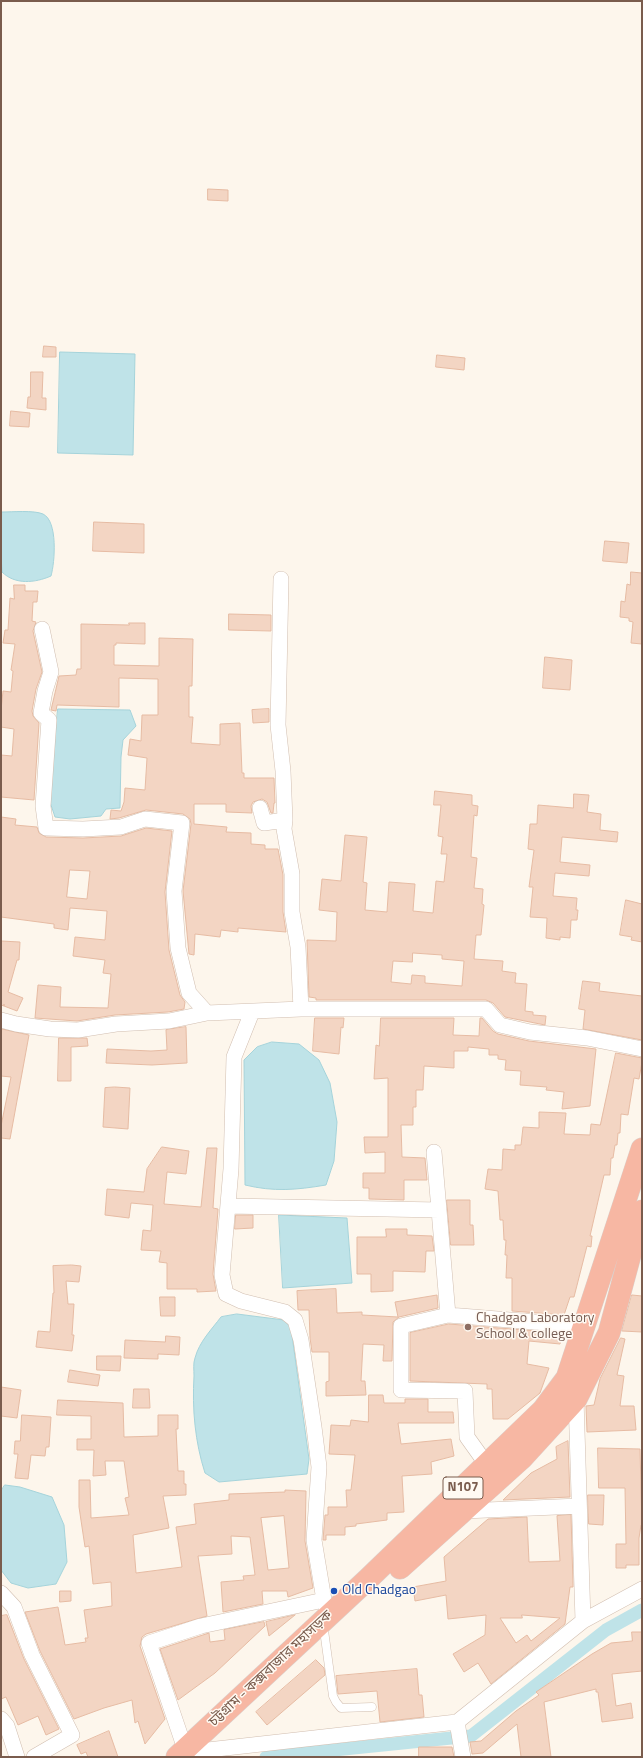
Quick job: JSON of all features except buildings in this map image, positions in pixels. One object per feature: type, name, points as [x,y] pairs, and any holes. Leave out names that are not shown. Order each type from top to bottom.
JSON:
[{"type":"highway","name":"চট্টগ্রাম - কক্সবাজার মহাসড়ক","points":[[325,1618],[543,1410],[567,1378],[642,1149]]},
{"type":"highway","name":"N107","points":[[188,1754],[325,1618],[464,1510],[522,1458],[576,1399],[609,1333],[642,1211]]},
{"type":"street","points":[[281,579],[278,725],[283,771],[284,829],[292,874],[292,912],[298,948],[301,1009]]},
{"type":"street","points":[[42,629],[51,672],[45,692],[41,714],[49,720],[43,806],[46,828],[83,830],[121,827],[144,819],[182,823],[174,890],[178,948],[189,993],[207,1013]]},
{"type":"street","points":[[260,808],[264,823],[285,820]]},
{"type":"street","points":[[1,1020],[16,1024],[50,1029],[78,1030],[116,1024],[169,1021],[207,1013],[301,1009],[486,1009],[500,1025],[530,1032],[587,1038],[642,1049]]},
{"type":"street","points":[[252,1012],[234,1057],[229,1206],[225,1231],[222,1274],[226,1294],[241,1302],[285,1312],[295,1320],[301,1340],[319,1467],[314,1540],[325,1618],[201,1626],[150,1643],[188,1754],[457,1722],[583,1621],[642,1589]]},
{"type":"street","points":[[434,1152],[448,1315]]},
{"type":"street","points":[[229,1206],[438,1210]]},
{"type":"street","points":[[487,1465],[467,1437],[465,1391],[401,1390],[401,1326],[448,1315],[584,1326]]},
{"type":"street","points":[[576,1399],[583,1621]]},
{"type":"street","points":[[464,1510],[579,1506]]},
{"type":"street","points":[[1,1593],[14,1607],[32,1655],[72,1735],[34,1757]]},
{"type":"street","points":[[1,1719],[7,1726],[18,1757]]},
{"type":"street","points":[[457,1722],[463,1752]]},
{"type":"lane","points":[[325,1618],[333,1696],[336,1702],[341,1708],[372,1708]]},
{"type":"water","points":[[60,352],[135,354],[133,455],[58,453]]},
{"type":"water","points":[[2,512],[34,512],[43,514],[48,518],[53,533],[54,542],[54,561],[51,576],[25,582],[13,579],[2,572]]},
{"type":"water","points":[[58,709],[130,710],[136,726],[123,740],[121,757],[120,808],[106,809],[101,816],[70,819],[55,817],[49,799]]},
{"type":"water","points":[[272,1042],[299,1044],[319,1060],[330,1083],[337,1122],[334,1161],[326,1185],[285,1190],[266,1189],[245,1185],[244,1060],[257,1047]]},
{"type":"water","points":[[279,1215],[347,1218],[352,1283],[283,1288]]},
{"type":"water","points":[[237,1314],[284,1320],[291,1328],[309,1459],[307,1474],[219,1482],[205,1473],[195,1425],[193,1401],[194,1360],[203,1341],[221,1317]]},
{"type":"water","points":[[5,1485],[20,1487],[52,1497],[64,1525],[67,1562],[56,1584],[28,1588],[11,1583],[1,1570],[1,1491]]},
{"type":"waterway","points":[[266,1757],[471,1736],[606,1630],[642,1610]]},
{"type":"place","name":"Chadgao Laboratory School & college","points":[[468,1327]]},
{"type":"place","name":"Old Chadgao","points":[[334,1591]]}]
